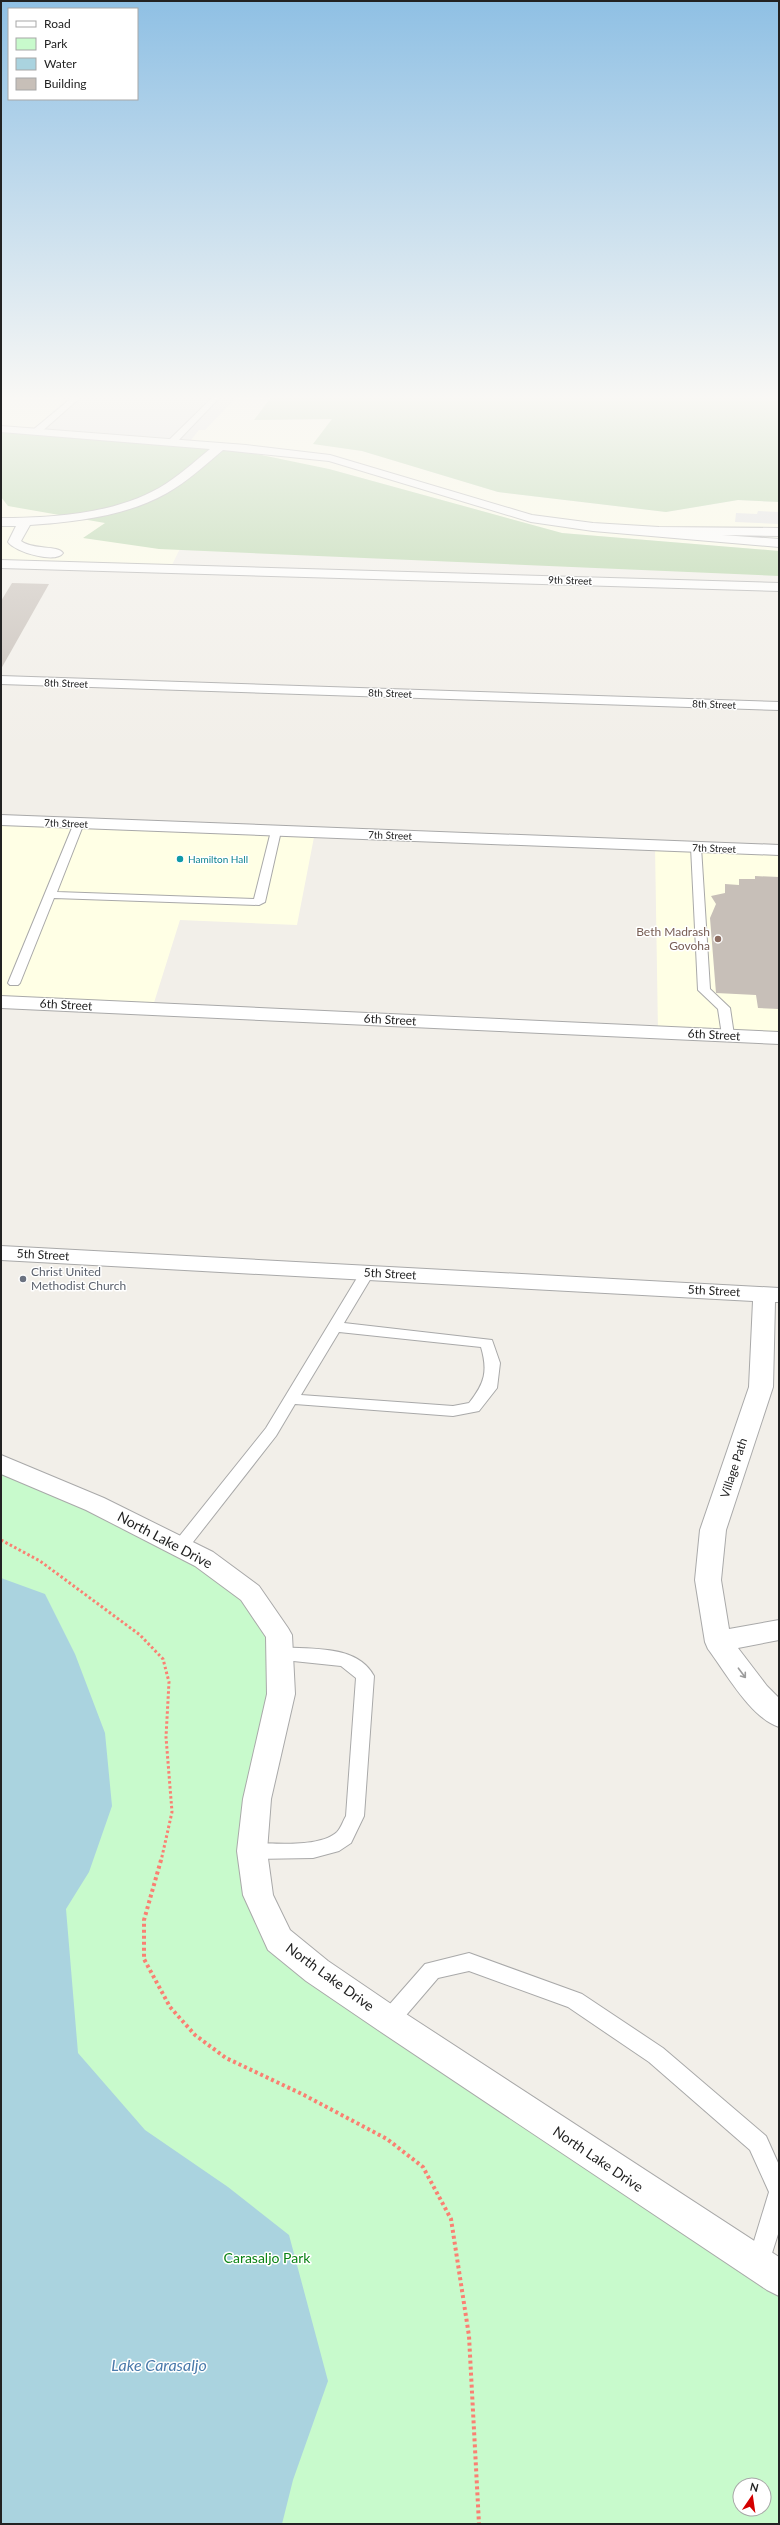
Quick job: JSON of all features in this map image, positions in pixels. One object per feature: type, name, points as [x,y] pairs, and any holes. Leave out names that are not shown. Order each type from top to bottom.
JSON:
[{"type":"street","points":[[1,522],[25,523],[54,521],[83,514]]},
{"type":"street","points":[[517,514],[531,518],[593,528],[737,536],[779,543]]},
{"type":"street","points":[[25,523],[18,531],[14,542],[16,545],[42,552],[82,555],[104,560],[115,567]]},
{"type":"street","points":[[737,536],[779,532]]},
{"type":"street","name":"9th Street","points":[[1,564],[779,587]]},
{"type":"street","name":"8th Street","points":[[1,680],[779,706]]},
{"type":"street","name":"7th Street","points":[[1,820],[779,850]]},
{"type":"street","name":"6th Street","points":[[1,1002],[779,1038]]},
{"type":"street","name":"5th Street","points":[[1,1253],[772,1294]]},
{"type":"street","name":"Village Path","points":[[772,1294],[761,1387],[713,1530],[708,1580],[718,1642],[757,1694],[779,1716]]},
{"type":"street","name":"North Lake Drive","points":[[1,1464],[95,1504],[204,1559],[250,1593],[279,1635],[281,1694],[257,1799],[252,1851],[258,1895],[279,1940],[317,1970],[389,2020],[768,2272]]},
{"type":"street","points":[[718,1642],[779,1630]]},
{"type":"lane","points":[[14,983],[79,823]]},
{"type":"lane","points":[[50,895],[259,902],[276,831]]},
{"type":"lane","points":[[696,847],[704,990],[724,1008],[728,1035]]},
{"type":"lane","points":[[180,1547],[270,1432],[336,1327],[367,1273]]},
{"type":"lane","points":[[291,1399],[453,1411],[474,1406],[489,1388],[493,1363],[487,1343],[336,1327]]},
{"type":"lane","points":[[252,1851],[312,1850],[332,1845],[344,1837],[355,1816],[365,1676],[352,1663],[343,1659],[280,1654]]},
{"type":"lane","points":[[389,2020],[432,1970],[469,1962],[575,2000],[656,2055],[758,2144],[779,2189]]},
{"type":"lane","points":[[768,2272],[779,2194]]},
{"type":"path","points":[[1,1540],[46,1566],[140,1635],[163,1659],[169,1682],[166,1737],[172,1812],[155,1885],[144,1920],[144,1959],[170,2007],[195,2035],[226,2058],[302,2094],[386,2139],[423,2167],[452,2219],[469,2336],[479,2524]]},
{"type":"shaded area","points":[[1,514],[197,514],[169,571],[1,565]]},
{"type":"shaded area","points":[[492,514],[779,514],[779,551],[562,533]]},
{"type":"shaded area","points":[[736,514],[779,514],[779,524],[735,522]]},
{"type":"shaded area","points":[[1,820],[315,832],[297,925],[180,920],[152,1009],[1,1002]]},
{"type":"shaded area","name":"Beth Madrash Govoha","points":[[655,846],[779,850],[779,1038],[658,1032]]},
{"type":"green space","points":[[53,514],[492,514],[562,533],[779,551],[779,576],[159,549],[83,538],[105,523]]},
{"type":"green space","name":"Carasaljo Park","points":[[1,1464],[204,1559],[279,1635],[257,1799],[279,1940],[779,2278],[779,2524],[1,2524]]},
{"type":"water","name":"Lake Carasaljo","points":[[1,1578],[45,1594],[75,1654],[105,1733],[112,1806],[89,1872],[66,1909],[78,2053],[145,2130],[228,2187],[289,2235],[328,2381],[293,2480],[282,2524],[1,2524]]},
{"type":"building","points":[[12,583],[49,584],[1,669],[1,601]]},
{"type":"building","points":[[755,876],[779,877],[779,1009],[758,1008],[756,995],[716,993],[710,918],[716,904],[711,896],[725,893],[725,884],[739,885],[739,879],[755,879]]},
{"type":"place","name":"Hamilton Hall","points":[[180,859]]},
{"type":"place","name":"Beth Madrash Govoha","points":[[718,939]]},
{"type":"place","name":"Christ United Methodist Church","points":[[23,1279]]}]
